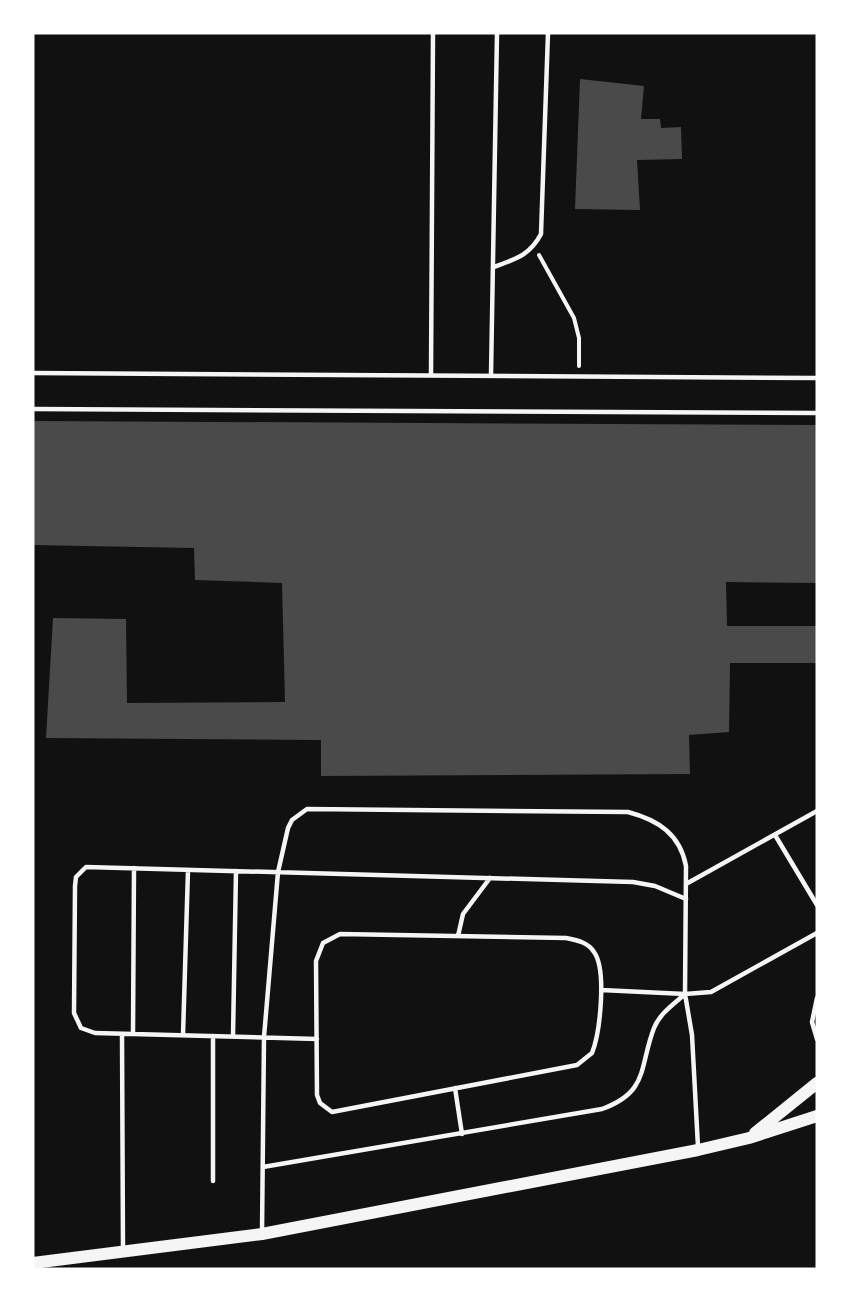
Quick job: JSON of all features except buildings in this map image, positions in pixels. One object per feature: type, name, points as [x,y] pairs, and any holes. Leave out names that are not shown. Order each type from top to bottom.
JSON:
[{"type":"main road","points":[[749,1138],[817,1083]]},
{"type":"main road","points":[[33,1263],[123,1254],[262,1234],[698,1150],[749,1138],[817,1116]]},
{"type":"lane","points":[[431,375],[433,33]]},
{"type":"lane","points":[[491,375],[497,33]]},
{"type":"lane","points":[[494,267],[524,256],[535,247],[542,234],[548,33]]},
{"type":"lane","points":[[33,373],[817,378]]},
{"type":"lane","points":[[33,409],[817,413]]},
{"type":"lane","points":[[262,1234],[264,1037],[278,872],[292,819],[307,809],[316,807],[628,812],[655,822],[675,838],[683,851],[686,884],[685,993],[692,1035],[698,1150]]},
{"type":"lane","points":[[686,884],[817,811]]},
{"type":"lane","points":[[775,835],[817,905]]},
{"type":"lane","points":[[317,1039],[88,1032],[75,1019],[76,877],[86,867],[633,882],[655,886],[686,899]]},
{"type":"lane","points":[[133,1034],[134,868]]},
{"type":"lane","points":[[183,1035],[188,870]]},
{"type":"lane","points":[[233,1036],[236,871]]},
{"type":"lane","points":[[458,936],[463,914],[490,878]]},
{"type":"lane","points":[[601,990],[685,993],[720,989],[817,933]]},
{"type":"lane","points":[[340,934],[458,936],[576,940],[593,950],[598,958],[601,990],[594,1047],[583,1062],[332,1112],[320,1103],[317,1095],[316,961],[319,950],[330,937],[340,934]]},
{"type":"lane","points":[[263,1167],[602,1109],[618,1103],[633,1092],[641,1080],[654,1028],[662,1014],[685,993]]},
{"type":"lane","points":[[817,998],[812,1023],[817,1039]]},
{"type":"lane","points":[[122,1034],[123,1254]]},
{"type":"lane","points":[[213,1036],[213,1181]]},
{"type":"lane","points":[[455,1088],[462,1134]]},
{"type":"path","points":[[535,247],[574,318],[579,338],[579,376]]}]
